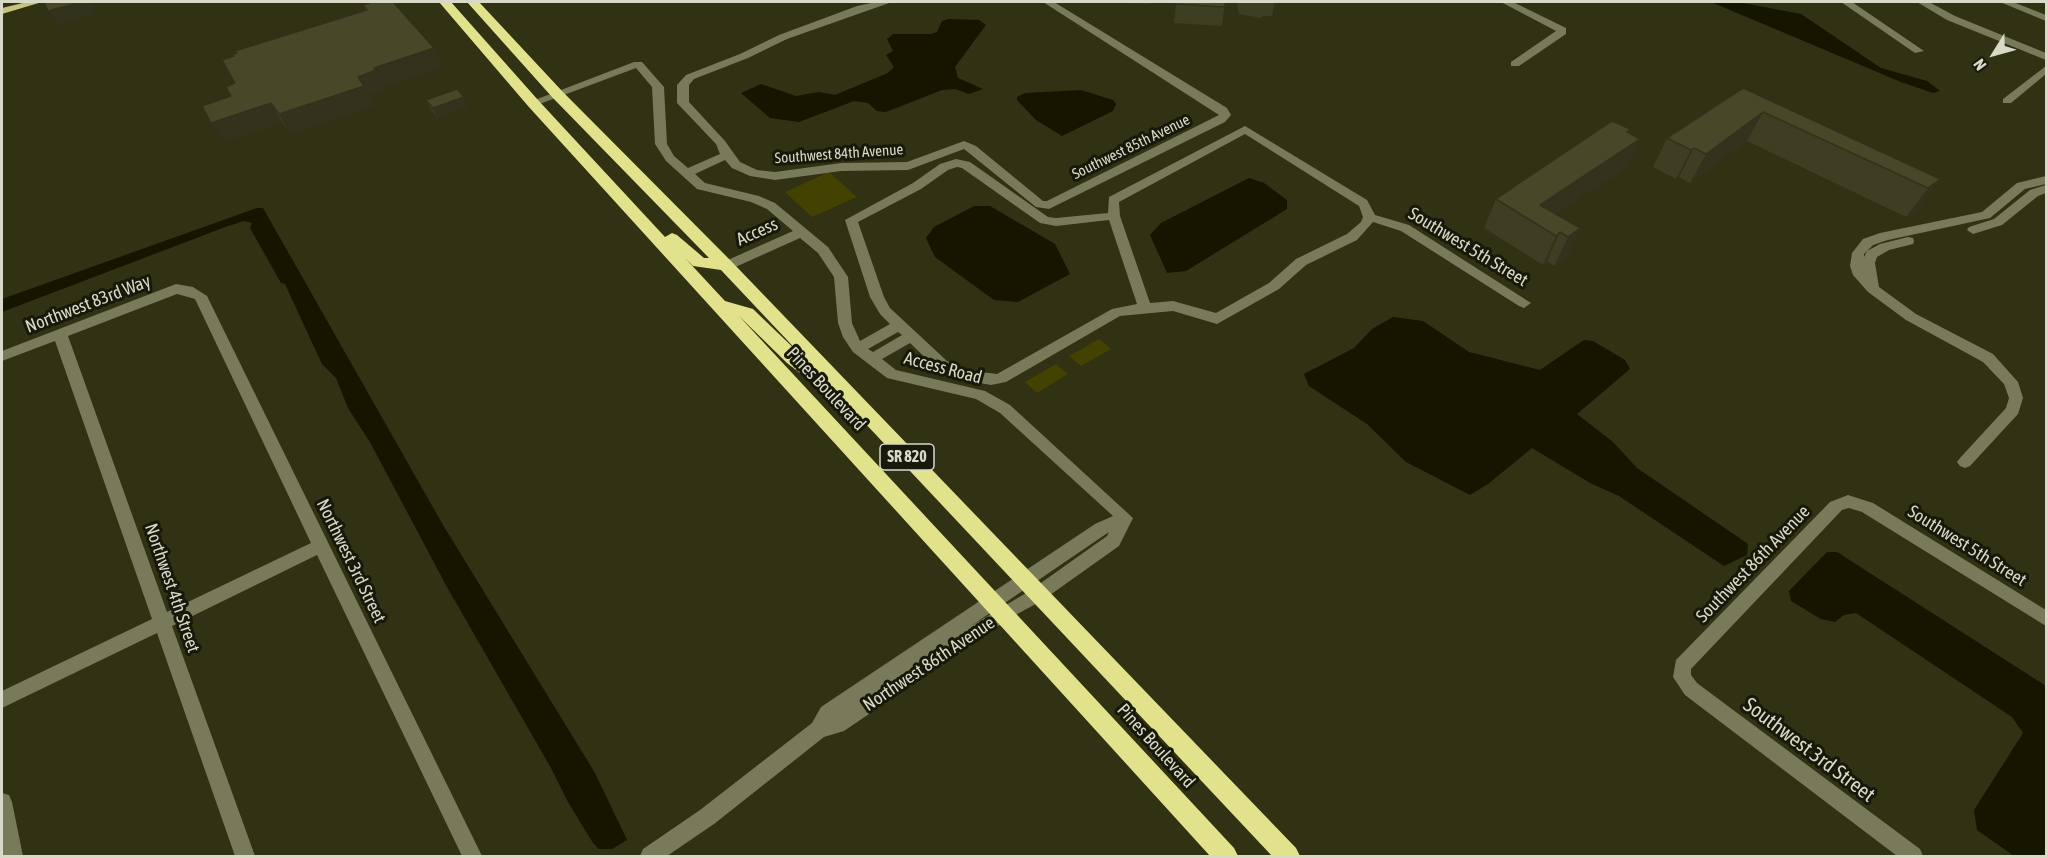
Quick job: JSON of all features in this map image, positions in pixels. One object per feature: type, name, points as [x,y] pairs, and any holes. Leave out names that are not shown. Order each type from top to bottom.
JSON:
[{"type":"highway","name":"Pines Boulevard","points":[[445,2],[533,104],[1226,856]]},
{"type":"highway","points":[[463,2],[484,25],[497,28]]},
{"type":"highway","name":"Pines Boulevard","points":[[473,2],[557,94],[726,266],[1288,856]]},
{"type":"highway","points":[[618,196],[630,199],[692,258],[709,265],[726,266]]},
{"type":"highway","points":[[720,307],[733,307],[747,314],[793,359],[828,387],[847,394]]},
{"type":"main road","points":[[2,3],[7,2]]},
{"type":"main road","points":[[2,11],[37,2]]},
{"type":"street","name":"Southwest 84th Avenue","points":[[887,2],[861,8],[783,37],[744,56],[690,77],[683,85],[683,103],[721,143],[727,155],[736,165],[754,173],[775,176],[841,167],[908,166],[964,146]]},
{"type":"street","name":"Southwest 85th Avenue","points":[[964,146],[972,148],[1040,204],[1049,205],[1225,116],[1223,110],[1048,2]]},
{"type":"street","points":[[1506,2],[1558,26],[1562,32],[1515,64]]},
{"type":"street","points":[[1846,2],[1919,51]]},
{"type":"street","points":[[1922,2],[1951,18],[2046,57]]},
{"type":"street","points":[[2005,2],[2046,18]]},
{"type":"street","name":"Access Road","points":[[557,94],[638,64],[658,87],[661,144],[670,158],[701,186],[754,199],[771,206],[836,265],[841,278],[845,323],[850,337],[858,348],[892,374],[980,395],[1005,409],[1125,518],[1113,541],[1031,588]]},
{"type":"street","points":[[2007,101],[2046,69]]},
{"type":"street","points":[[533,104],[557,94]]},
{"type":"street","points":[[1114,216],[1056,222],[1044,220],[966,165],[956,163],[944,167],[917,186],[851,220],[877,297],[885,311],[942,365],[962,375],[991,380],[1001,378],[1117,312],[1173,306],[1204,313],[1217,319],[1274,286],[1301,262],[1352,237],[1366,224],[1369,217],[1363,203],[1245,129],[1118,196],[1111,206],[1145,308]]},
{"type":"street","points":[[686,173],[727,155]]},
{"type":"street","points":[[1965,462],[2013,410],[2016,398],[2011,382],[1988,358],[1911,317],[1873,288],[1863,258],[1895,244],[2006,218],[2041,186]]},
{"type":"street","name":"Southwest 5th Street","points":[[1369,217],[1405,228],[1524,303]]},
{"type":"street","name":"Access","points":[[726,266],[802,232]]},
{"type":"street","name":"Northwest 83rd Way","points":[[2,356],[176,289],[188,290]]},
{"type":"street","name":"Northwest 3rd Street","points":[[188,290],[200,296],[472,856]]},
{"type":"street","points":[[858,348],[899,326]]},
{"type":"street","name":"Northwest 4th Street","points":[[60,334],[244,856]]},
{"type":"street","points":[[871,359],[912,336]]},
{"type":"street","name":"Southwest 86th Avenue","points":[[1682,677],[1682,666],[1836,506],[1848,501],[1867,507]]},
{"type":"street","name":"Southwest 5th Street","points":[[1867,507],[2046,618]]},
{"type":"street","points":[[2,700],[322,545]]},
{"type":"street","name":"Northwest 86th Avenue","points":[[650,856],[707,817],[819,729],[837,725],[999,608],[1031,588]]},
{"type":"street","name":"Southwest 3rd Street","points":[[1682,677],[1692,689],[1912,856]]},
{"type":"street","points":[[2,802],[13,856]]},
{"type":"shaded area","points":[[1711,2],[1738,2],[1801,14],[1881,68],[1927,81],[1940,91],[1933,93],[1901,82]]},
{"type":"shaded area","points":[[949,19],[979,20],[986,25],[955,67],[958,78],[983,89],[969,94],[955,89],[942,90],[886,112],[877,111],[868,103],[854,101],[799,122],[770,118],[741,93],[761,84],[796,96],[819,92],[835,95],[888,73],[894,67],[886,55],[893,51],[887,39],[893,34],[931,34],[937,32],[942,21]]},
{"type":"shaded area","points":[[1081,90],[1113,100],[1116,104],[1113,111],[1062,136],[1036,120],[1017,100],[1017,97],[1025,93]]},
{"type":"shaded area","points":[[829,172],[857,197],[812,217],[785,192]]},
{"type":"shaded area","points":[[1249,178],[1264,183],[1287,200],[1287,209],[1186,271],[1167,273],[1150,235],[1161,223]]},
{"type":"shaded area","points":[[974,206],[990,206],[1055,244],[1070,274],[1018,302],[994,300],[935,257],[926,238],[934,227]]},
{"type":"shaded area","points":[[257,208],[263,208],[443,525],[595,773],[627,840],[612,849],[599,849],[593,843],[568,802],[551,768],[447,587],[371,444],[348,408],[336,378],[322,364],[285,284],[281,283],[250,228],[252,223],[244,221],[228,226],[2,312],[2,299]]},
{"type":"shaded area","points":[[1393,317],[1423,321],[1469,352],[1540,370],[1584,340],[1593,341],[1625,360],[1630,369],[1577,414],[1613,442],[1637,468],[1748,544],[1747,555],[1724,566],[1619,496],[1590,483],[1532,448],[1488,484],[1470,495],[1406,462],[1367,424],[1309,386],[1304,374],[1354,348],[1372,329]]},
{"type":"shaded area","points":[[1099,339],[1111,349],[1081,366],[1069,356]]},
{"type":"shaded area","points":[[1056,364],[1068,374],[1037,393],[1025,382]]},
{"type":"shaded area","points":[[1827,552],[1837,552],[2046,686],[2046,856],[2014,856],[1977,830],[1974,810],[2023,733],[2012,717],[1856,613],[1844,615],[1835,622],[1821,619],[1791,601],[1789,591]]},
{"type":"building","points":[[44,2],[81,2],[48,11]]},
{"type":"building","points":[[372,2],[393,2],[434,48],[374,68],[376,70],[358,77],[364,86],[279,114],[271,103],[211,123],[202,106],[231,96],[226,87],[235,83],[222,60],[234,56],[233,54],[237,53],[235,51],[367,10],[363,5]]},
{"type":"building","points":[[1176,2],[1225,2],[1225,7],[1176,4]]},
{"type":"building","points":[[1743,88],[1940,179],[1928,188],[1763,112],[1706,154],[1694,148],[1691,150],[1667,138]]},
{"type":"building","points":[[457,89],[464,97],[433,108],[426,100]]},
{"type":"building","points":[[1612,121],[1630,129],[1627,132],[1640,139],[1540,205],[1580,228],[1568,237],[1560,232],[1556,236],[1496,199]]}]
